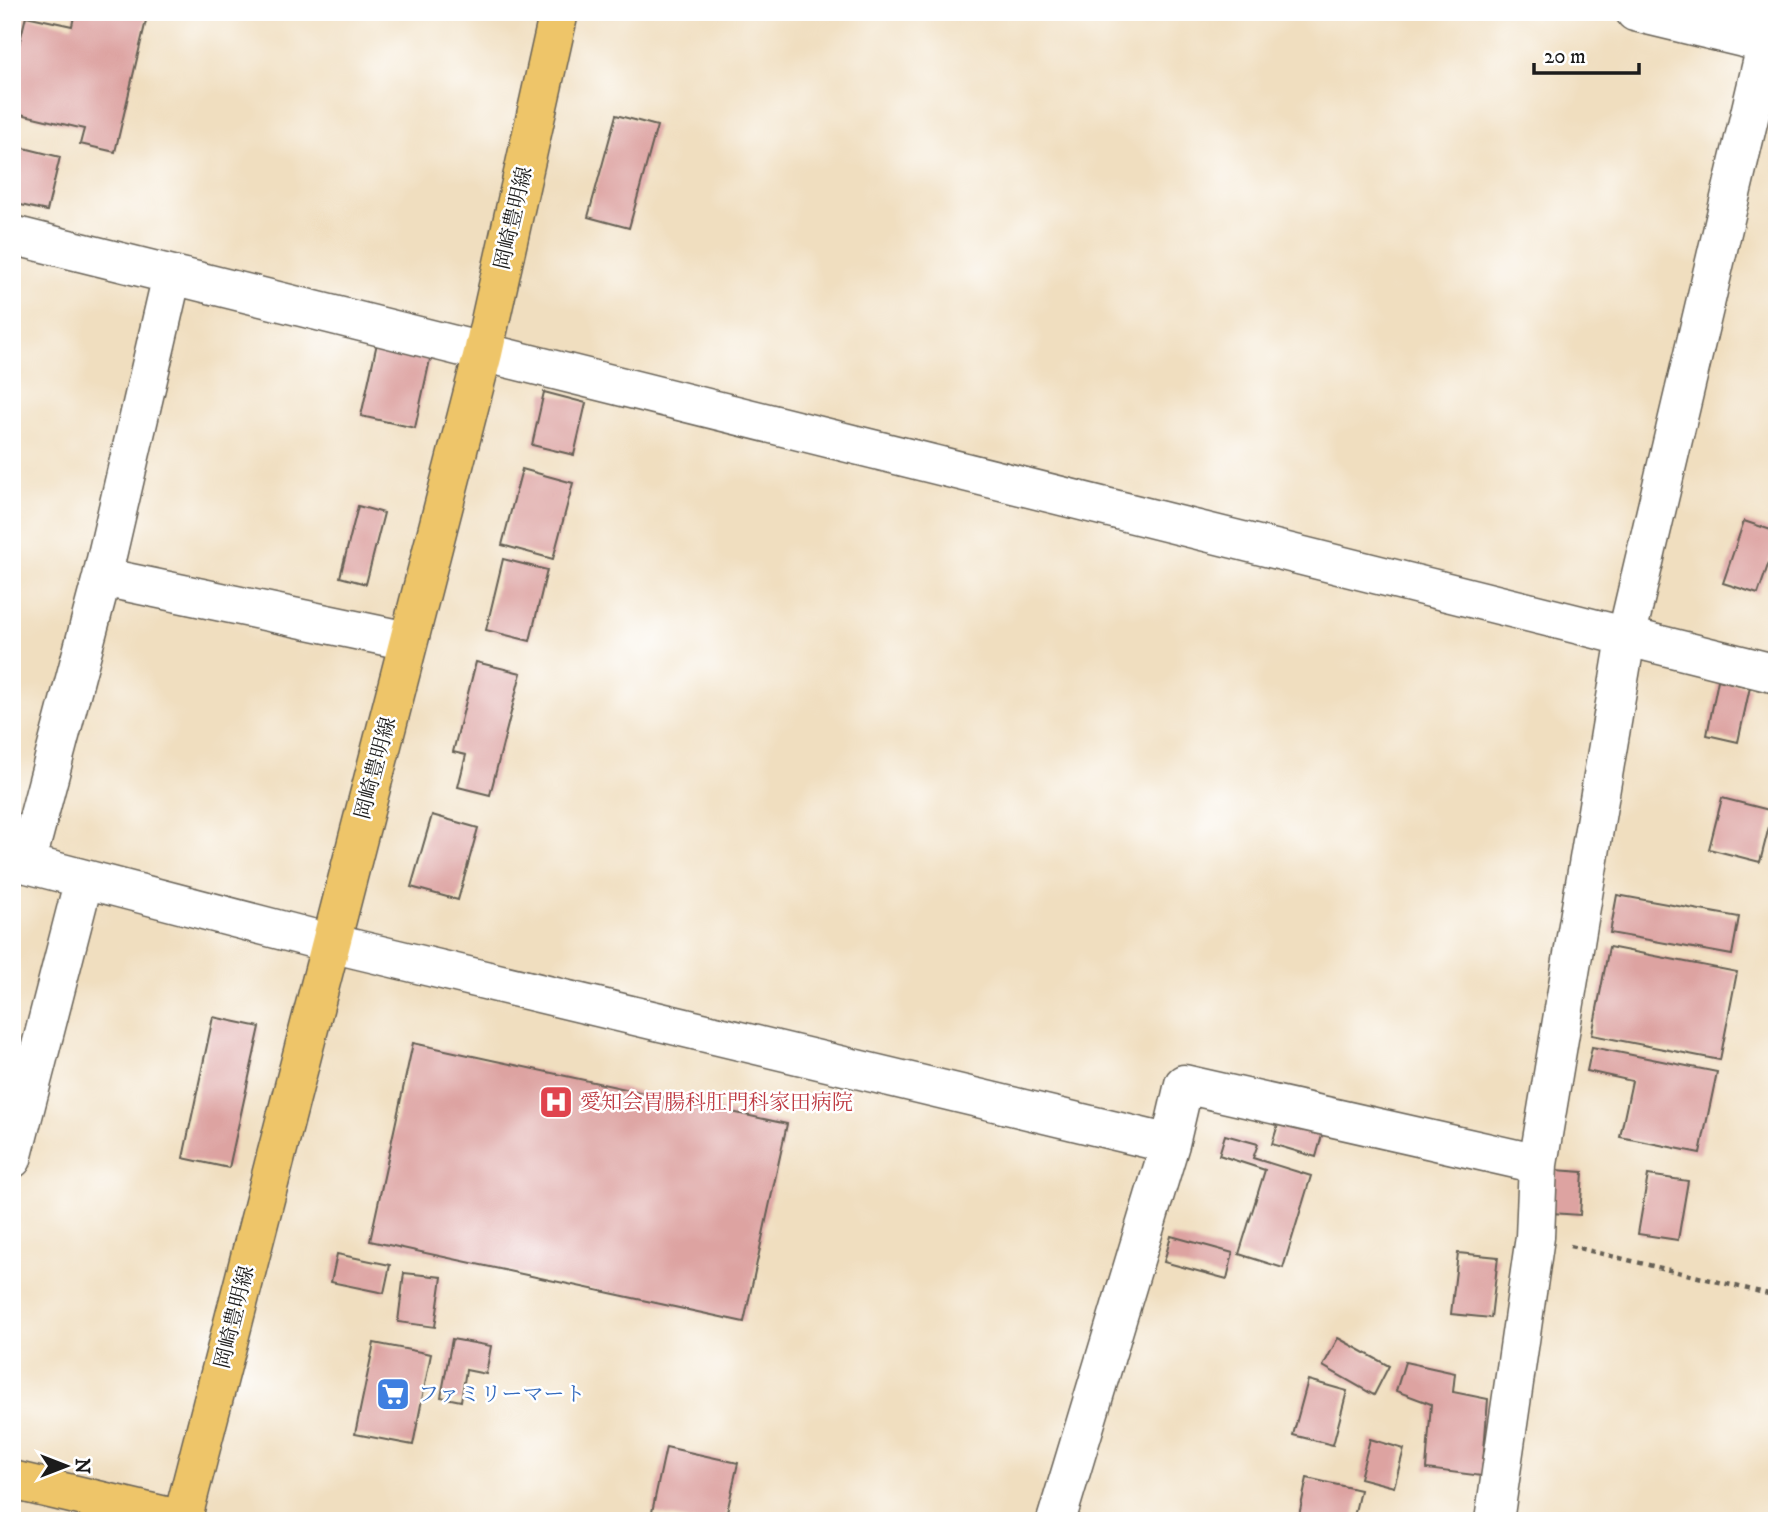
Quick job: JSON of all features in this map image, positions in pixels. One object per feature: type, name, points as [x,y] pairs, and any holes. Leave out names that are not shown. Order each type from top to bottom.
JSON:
[{"type":"main road","name":"岡崎豊明線","points":[[184,1521],[483,353],[559,12]]},
{"type":"main road","points":[[12,1480],[184,1521]]},
{"type":"street","points":[[1494,1521],[1535,1237],[1538,1164],[1626,638],[1772,34],[1635,12]]},
{"type":"street","points":[[12,235],[1777,674]]},
{"type":"street","points":[[172,275],[102,577],[19,862],[330,943],[1170,1144]]},
{"type":"street","points":[[102,577],[408,641]]},
{"type":"street","points":[[12,1159],[84,879]]},
{"type":"street","points":[[1056,1521],[1170,1144],[1184,1084],[1538,1164]]},
{"type":"path","points":[[1535,1237],[1777,1296]]},
{"type":"building","points":[[75,12],[148,12],[115,152],[80,144],[84,129],[12,112],[12,74],[26,16],[72,26]]},
{"type":"building","points":[[616,115],[657,126],[629,228],[588,217]]},
{"type":"building","points":[[20,147],[60,157],[47,211],[12,203],[12,179]]},
{"type":"building","points":[[377,343],[431,355],[415,428],[361,416]]},
{"type":"building","points":[[544,392],[586,403],[574,455],[532,445]]},
{"type":"building","points":[[522,469],[573,483],[553,559],[502,545]]},
{"type":"building","points":[[358,506],[384,513],[366,584],[340,577]]},
{"type":"building","points":[[1744,521],[1777,532],[1758,594],[1723,583]]},
{"type":"building","points":[[503,559],[547,570],[530,641],[486,630]]},
{"type":"building","points":[[476,662],[521,673],[490,795],[458,787],[466,755],[453,752]]},
{"type":"building","points":[[1718,680],[1750,687],[1738,742],[1707,735]]},
{"type":"building","points":[[1722,798],[1773,811],[1760,862],[1709,849]]},
{"type":"building","points":[[432,815],[478,828],[458,900],[411,887]]},
{"type":"building","points":[[1617,895],[1739,917],[1732,955],[1610,933]]},
{"type":"building","points":[[1609,947],[1737,972],[1720,1060],[1592,1035]]},
{"type":"building","points":[[213,1017],[260,1027],[229,1168],[183,1158]]},
{"type":"building","points":[[413,1043],[787,1124],[744,1322],[370,1241]]},
{"type":"building","points":[[1592,1047],[1717,1072],[1700,1153],[1620,1137],[1632,1081],[1587,1071]]},
{"type":"building","points":[[1281,1115],[1324,1128],[1316,1157],[1272,1144]]},
{"type":"building","points":[[1225,1135],[1258,1144],[1253,1158],[1311,1176],[1283,1268],[1239,1254],[1265,1170],[1219,1155]]},
{"type":"building","points":[[1555,1170],[1583,1172],[1580,1215],[1552,1213]]},
{"type":"building","points":[[1648,1175],[1688,1181],[1678,1240],[1638,1234]]},
{"type":"building","points":[[1171,1236],[1233,1253],[1227,1279],[1164,1262]]},
{"type":"building","points":[[1458,1253],[1498,1257],[1491,1318],[1451,1314]]},
{"type":"building","points":[[337,1254],[390,1265],[384,1293],[331,1282]]},
{"type":"building","points":[[404,1273],[442,1277],[435,1327],[398,1322]]},
{"type":"building","points":[[1338,1338],[1389,1366],[1374,1395],[1323,1366]]},
{"type":"building","points":[[452,1339],[491,1346],[486,1374],[466,1370],[461,1401],[441,1397]]},
{"type":"building","name":"ファミリーマート","points":[[374,1343],[431,1354],[413,1445],[355,1434]]},
{"type":"building","points":[[1405,1362],[1455,1373],[1453,1392],[1488,1399],[1482,1476],[1426,1469],[1431,1404],[1396,1391]]},
{"type":"building","points":[[1308,1380],[1347,1391],[1333,1445],[1293,1435]]},
{"type":"building","points":[[1370,1439],[1404,1449],[1394,1487],[1360,1478]]},
{"type":"building","points":[[666,1447],[738,1463],[725,1521],[690,1521],[652,1512]]},
{"type":"building","points":[[1307,1478],[1360,1490],[1353,1521],[1298,1520]]},
{"type":"place","name":"愛知会胃腸科肛門科家田病院","points":[[556,1102]]},
{"type":"place","name":"ファミリーマート","points":[[393,1394]]}]
